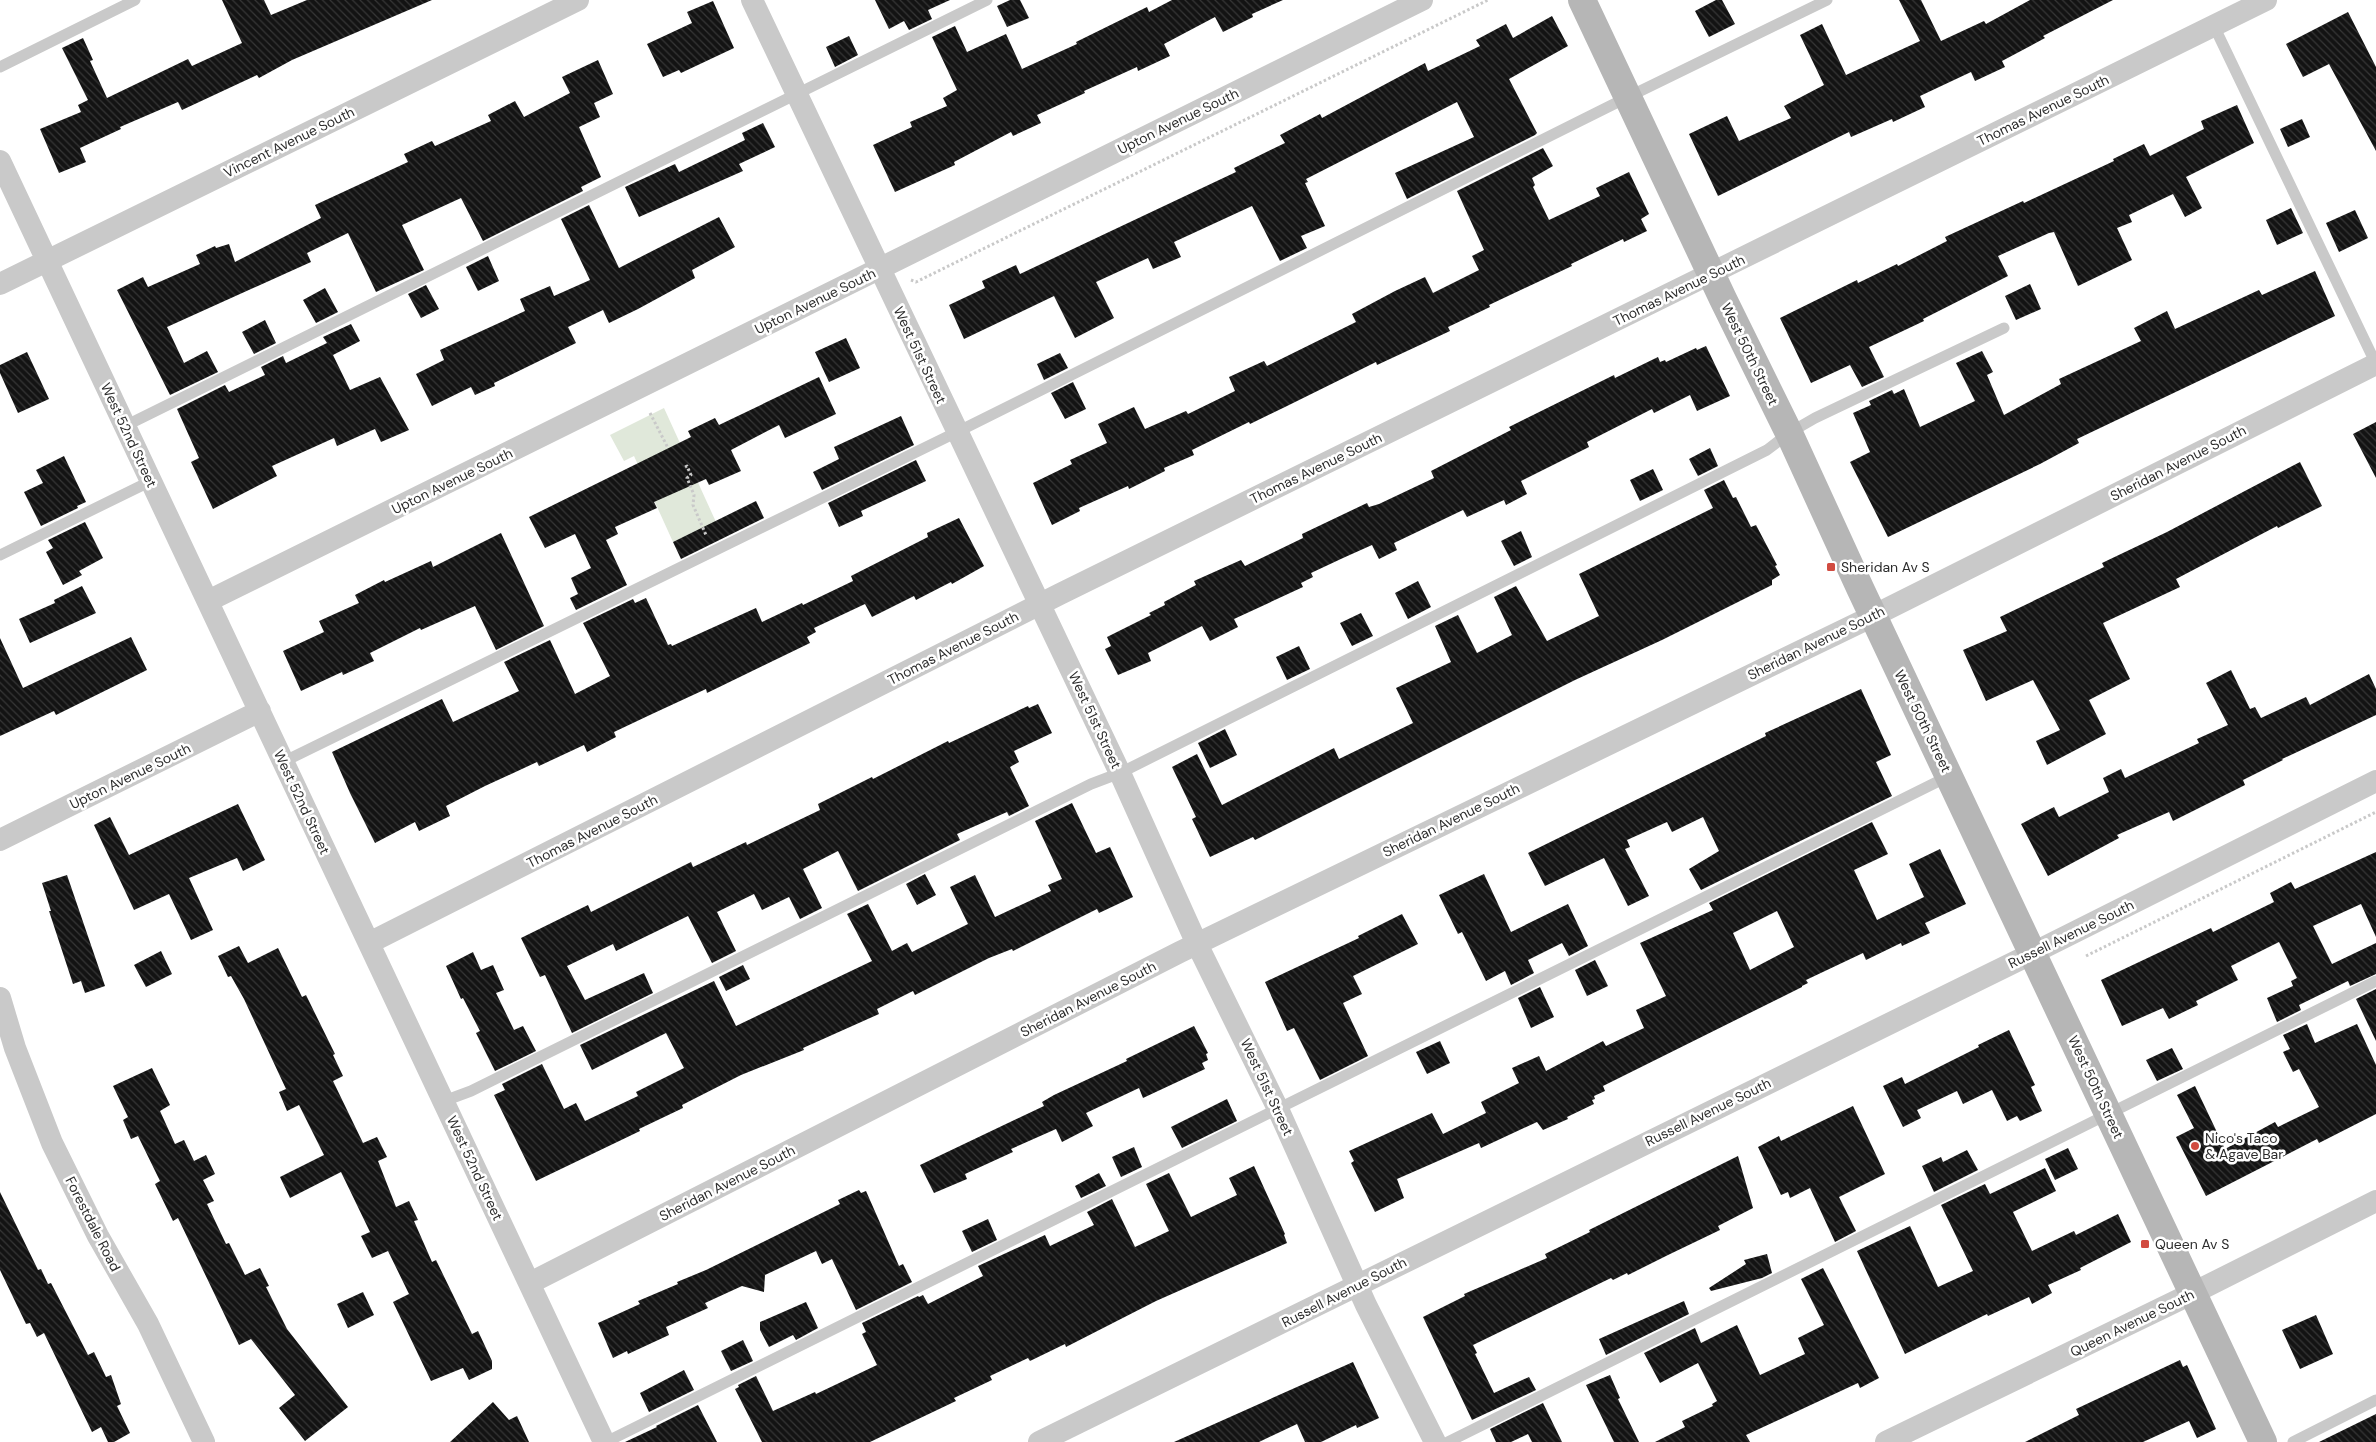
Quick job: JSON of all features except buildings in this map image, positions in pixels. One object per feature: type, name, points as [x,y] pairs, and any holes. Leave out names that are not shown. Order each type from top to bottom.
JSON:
[{"type":"main road","name":"West 50th Street","points":[[1582,0],[1789,432],[1873,616],[2263,1442]]},
{"type":"street","name":"Vincent Avenue South","points":[[0,284],[578,0]]},
{"type":"street","name":"West 51st Street","points":[[752,0],[1120,773],[1198,944],[1278,1109],[1357,1286],[1436,1442]]},
{"type":"street","name":"Upton Avenue South","points":[[208,601],[1422,0]]},
{"type":"street","name":"Thomas Avenue South","points":[[369,943],[1040,604],[2266,0]]},
{"type":"street","name":"West 52nd Street","points":[[0,161],[605,1442]]},
{"type":"street","name":"Sheridan Avenue South","points":[[530,1283],[1198,944],[1873,616],[2376,364]]},
{"type":"street","name":"Upton Avenue South","points":[[0,840],[260,711]]},
{"type":"street","name":"Russell Avenue South","points":[[1039,1442],[2033,953],[2376,781]]},
{"type":"street","name":"Forestdale Road","points":[[0,998],[15,1048],[52,1143],[98,1236],[148,1324],[204,1442]]},
{"type":"street","name":"Queen Avenue South","points":[[1886,1442],[2193,1294],[2376,1202]]},
{"type":"lane","points":[[0,67],[135,0]]},
{"type":"lane","points":[[125,426],[987,0]]},
{"type":"lane","points":[[283,762],[957,432],[1628,96],[1827,0]]},
{"type":"lane","points":[[2214,26],[2376,364]]},
{"type":"lane","points":[[444,1101],[471,1091],[1091,784],[1120,773],[1758,454],[1789,432],[1814,418],[2004,328]]},
{"type":"lane","points":[[0,555],[151,481]]},
{"type":"lane","points":[[605,1442],[1949,776]]},
{"type":"lane","points":[[1448,1442],[2110,1115],[2376,981]]},
{"type":"lane","points":[[2293,1442],[2376,1400]]},
{"type":"path","points":[[909,278],[916,282],[1488,0]]},
{"type":"path","points":[[650,413],[668,448]]},
{"type":"path","points":[[685,467],[687,466],[691,475],[687,478],[694,495],[693,505],[714,551]]},
{"type":"path","points":[[2082,958],[2376,812]]},
{"type":"shaded area","points":[[664,408],[716,522],[673,542],[634,456],[624,461],[610,435]]},
{"type":"place","name":"Sheridan Av S","points":[[1831,567]]},
{"type":"place","name":"Nico's Taco & Agave Bar","points":[[2195,1146]]},
{"type":"place","name":"Queen Av S","points":[[2145,1244]]}]
